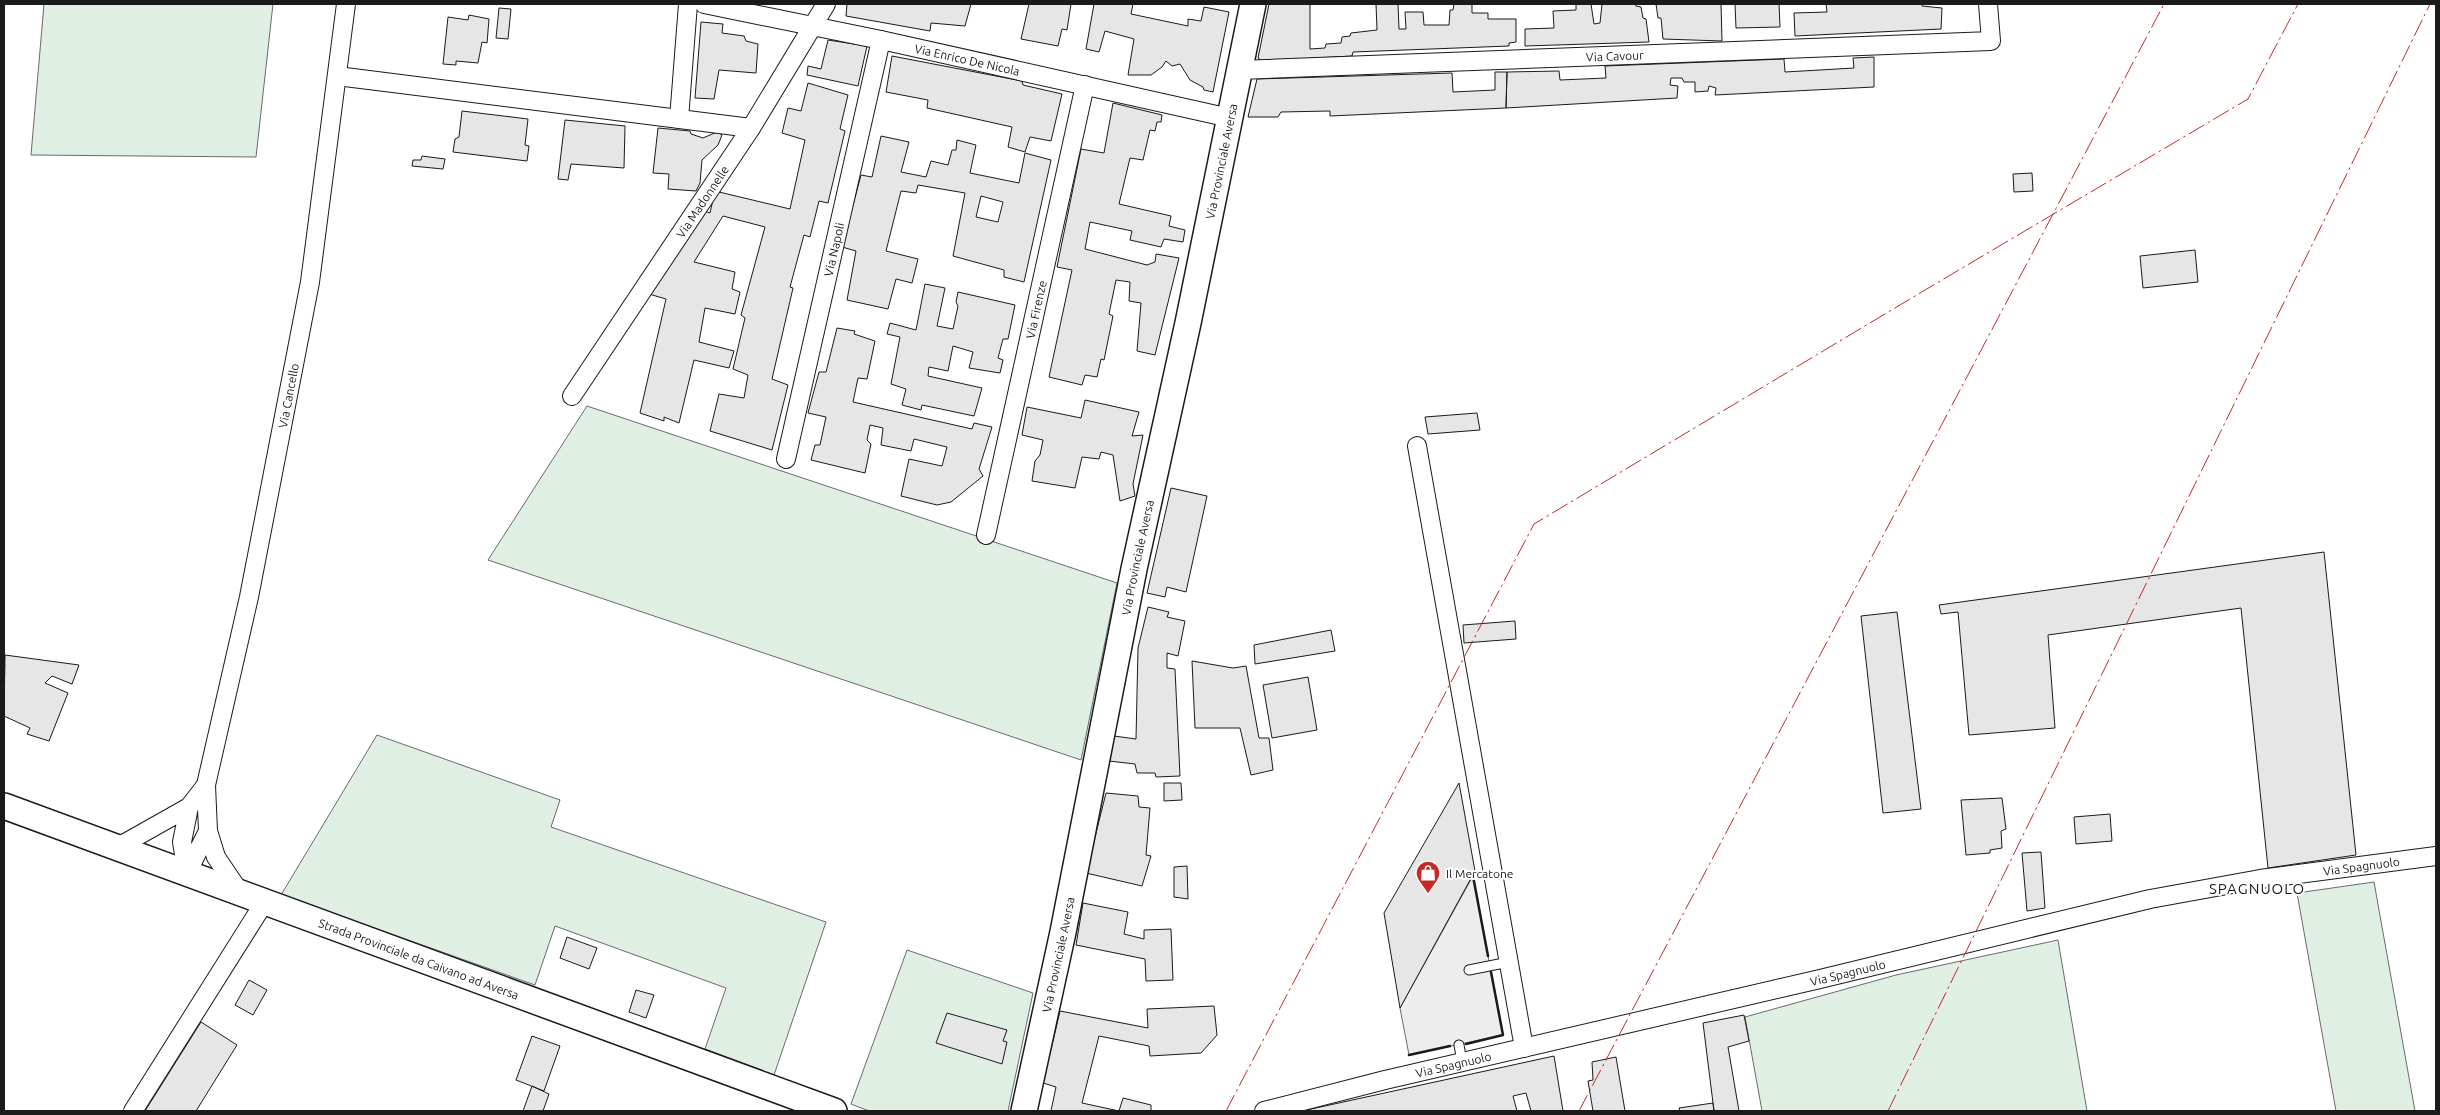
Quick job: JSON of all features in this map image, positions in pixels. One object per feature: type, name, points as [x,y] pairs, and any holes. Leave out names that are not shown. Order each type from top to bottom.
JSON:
[{"type":"street","name":"Via Cancello","points":[[206,785],[249,597],[310,282],[346,4]]},
{"type":"street","points":[[679,119],[688,4]]},
{"type":"street","name":"Via Enrico De Nicola","points":[[704,4],[881,40],[1230,118]]},
{"type":"street","name":"Via Madonnelle","points":[[572,396],[751,128],[826,4]]},
{"type":"street","name":"Via Provinciale Aversa","points":[[1024,1111],[1063,932],[1134,569],[1188,323],[1253,4]]},
{"type":"street","name":"Via Cavour","points":[[1240,70],[1990,41],[1988,4]]},
{"type":"street","name":"Via Napoli","points":[[786,459],[881,40]]},
{"type":"street","points":[[337,76],[751,128]]},
{"type":"street","name":"Via Firenze","points":[[986,535],[1085,85]]},
{"type":"street","points":[[1417,446],[1524,1048]]},
{"type":"street","points":[[118,848],[189,807],[206,785]]},
{"type":"street","points":[[206,785],[208,831],[216,857],[241,895]]},
{"type":"street","name":"Strada Provinciale da Caivano ad Aversa","points":[[4,806],[241,895],[834,1111]]},
{"type":"street","points":[[186,873],[182,842],[189,807]]},
{"type":"street","points":[[186,873],[208,831]]},
{"type":"street","name":"Via Spagnuolo","points":[[1264,1111],[1462,1062],[2150,899],[2260,879],[2436,856]]},
{"type":"street","points":[[133,1111],[264,903]]},
{"type":"lane","points":[[1468,970],[1509,962]]},
{"type":"lane","points":[[1458,1044],[1462,1062]]},
{"type":"green space","points":[[44,4],[273,4],[256,157],[31,155]]},
{"type":"green space","points":[[587,406],[1117,583],[1081,760],[488,560]]},
{"type":"green space","points":[[377,735],[560,800],[551,827],[826,922],[774,1075],[705,1049],[726,988],[555,926],[535,985],[281,895]]},
{"type":"green space","points":[[2374,882],[2415,1111],[2336,1111],[2297,893]]},
{"type":"green space","points":[[2058,940],[2087,1111],[1762,1111],[1745,1017],[1896,975]]},
{"type":"green space","points":[[907,950],[1033,993],[1008,1111],[869,1111],[851,1104]]},
{"type":"shaded area","points":[[1473,876],[1503,1035],[1409,1055],[1400,1008]]},
{"type":"building","points":[[847,4],[971,4],[965,26],[931,23],[930,31],[846,16]]},
{"type":"building","points":[[1029,4],[1071,4],[1067,30],[1062,29],[1058,46],[1021,39]]},
{"type":"building","points":[[1094,4],[1133,4],[1131,14],[1188,26],[1188,19],[1201,21],[1204,7],[1229,12],[1213,92],[1204,90],[1203,87],[1190,80],[1180,64],[1172,66],[1166,61],[1162,67],[1151,75],[1128,75],[1134,39],[1105,31],[1099,52],[1086,49]]},
{"type":"building","points":[[1269,4],[1310,4],[1310,49],[1325,48],[1326,44],[1341,43],[1342,37],[1350,36],[1351,33],[1377,30],[1376,4],[1398,4],[1399,29],[1406,29],[1405,12],[1423,12],[1424,25],[1449,25],[1450,10],[1453,10],[1454,4],[1472,4],[1472,13],[1488,13],[1488,19],[1516,19],[1516,42],[1509,43],[1509,46],[1353,52],[1352,56],[1262,61],[1258,58]]},
{"type":"building","points":[[1576,4],[1591,4],[1594,24],[1600,23],[1602,4],[1635,4],[1641,7],[1643,18],[1646,19],[1649,42],[1525,46],[1525,29],[1554,28],[1553,11],[1576,10]]},
{"type":"building","points":[[1656,4],[1721,4],[1722,41],[1663,39],[1661,18],[1658,18]]},
{"type":"building","points":[[1735,4],[1779,4],[1780,27],[1736,28]]},
{"type":"building","points":[[1826,4],[1922,4],[1922,6],[1942,8],[1941,29],[1795,36],[1794,13],[1827,12]]},
{"type":"building","points":[[499,8],[511,9],[508,39],[496,38]]},
{"type":"building","points":[[469,15],[489,19],[487,43],[482,42],[478,63],[456,61],[456,65],[443,64],[448,17],[468,20]]},
{"type":"building","points":[[701,22],[723,24],[722,33],[744,36],[746,41],[758,44],[756,73],[719,70],[714,99],[695,98]]},
{"type":"building","points":[[828,40],[867,46],[858,86],[807,75],[808,66],[821,69]]},
{"type":"building","points":[[892,56],[1022,81],[1023,85],[1062,94],[1051,141],[1030,137],[1025,152],[1008,147],[1012,127],[927,108],[928,100],[886,92]]},
{"type":"building","points":[[1874,57],[1874,87],[1715,95],[1716,88],[1709,86],[1708,91],[1695,92],[1695,82],[1684,82],[1682,78],[1671,78],[1670,85],[1678,86],[1677,98],[1506,108],[1507,72],[1559,71],[1560,80],[1606,78],[1605,66],[1784,59],[1785,72],[1854,68],[1853,58]]},
{"type":"building","points":[[1495,72],[1507,72],[1506,108],[1330,116],[1330,111],[1281,112],[1278,117],[1248,117],[1257,79],[1452,73],[1453,92],[1495,90]]},
{"type":"building","points":[[808,83],[848,95],[840,129],[845,131],[828,203],[819,201],[810,237],[804,235],[790,287],[793,288],[772,379],[788,385],[772,450],[710,431],[719,394],[744,398],[748,375],[733,369],[745,318],[741,315],[765,227],[723,216],[694,262],[735,272],[732,289],[740,292],[735,314],[705,308],[699,342],[734,351],[729,368],[694,360],[679,423],[664,417],[664,421],[640,413],[666,299],[649,294],[702,210],[710,213],[715,191],[790,209],[805,140],[782,133],[788,108],[801,111]]},
{"type":"building","points":[[1113,103],[1162,115],[1161,122],[1157,122],[1155,131],[1150,130],[1143,160],[1130,158],[1119,204],[1171,216],[1169,226],[1185,230],[1183,242],[1164,239],[1161,247],[1130,240],[1132,231],[1090,222],[1085,249],[1147,265],[1155,262],[1156,254],[1179,258],[1155,355],[1137,351],[1141,303],[1129,301],[1130,282],[1116,280],[1109,314],[1113,316],[1104,360],[1101,359],[1097,377],[1085,375],[1082,385],[1049,377],[1072,270],[1057,267],[1081,149],[1104,153]]},
{"type":"building","points":[[462,111],[528,119],[525,145],[529,146],[527,161],[453,152],[455,139],[459,137]]},
{"type":"building","points":[[565,120],[625,126],[624,168],[571,164],[568,180],[558,179]]},
{"type":"building","points":[[658,128],[690,131],[691,134],[703,138],[717,132],[722,135],[718,145],[702,160],[700,183],[696,191],[668,189],[669,174],[653,173]]},
{"type":"building","points":[[881,136],[909,142],[901,172],[926,177],[931,161],[948,165],[952,150],[956,150],[957,140],[976,145],[970,173],[1019,183],[1025,153],[1051,160],[1024,282],[1004,277],[1004,270],[953,256],[965,193],[918,185],[916,193],[901,191],[886,251],[918,259],[912,283],[896,279],[888,309],[847,300],[856,251],[842,247],[861,175],[872,177]],"holes":[[[981,196],[1003,202],[998,222],[976,217]]]},
{"type":"building","points":[[422,156],[445,159],[443,169],[412,166],[413,160],[421,160]]},
{"type":"building","points":[[2032,173],[2033,191],[2014,192],[2013,174]]},
{"type":"building","points":[[2195,250],[2198,282],[2143,288],[2140,256]]},
{"type":"building","points":[[925,284],[945,288],[937,326],[953,329],[958,306],[956,302],[958,292],[1015,305],[1008,339],[1003,339],[998,358],[1003,360],[1000,373],[969,368],[973,352],[953,346],[948,371],[929,367],[928,376],[982,388],[974,416],[922,405],[921,410],[902,405],[906,389],[891,384],[900,337],[887,334],[890,323],[916,330]]},
{"type":"building","points":[[837,328],[855,331],[854,334],[875,341],[867,379],[858,378],[853,402],[972,429],[974,423],[992,427],[979,469],[983,476],[951,502],[937,505],[901,496],[909,459],[942,466],[947,447],[914,439],[911,451],[881,445],[883,428],[870,425],[867,440],[871,444],[865,473],[811,460],[815,445],[820,445],[826,417],[808,413],[819,372],[826,372]]},
{"type":"building","points":[[1085,400],[1139,412],[1132,436],[1143,435],[1133,484],[1135,496],[1120,501],[1113,455],[1101,452],[1099,459],[1082,457],[1075,488],[1032,481],[1035,461],[1040,455],[1043,440],[1022,435],[1027,407],[1081,418]]},
{"type":"building","points":[[1477,413],[1480,430],[1428,434],[1425,417]]},
{"type":"building","points":[[1171,488],[1207,496],[1186,592],[1167,587],[1165,597],[1147,593]]},
{"type":"building","points":[[2324,552],[2356,855],[2268,868],[2241,608],[2048,635],[2055,728],[1969,735],[1958,612],[1941,614],[1939,605]]},
{"type":"building","points":[[1148,607],[1169,612],[1167,617],[1185,621],[1178,656],[1167,653],[1167,668],[1175,669],[1180,776],[1156,777],[1155,773],[1137,773],[1135,764],[1109,761],[1114,736],[1136,739],[1138,648]]},
{"type":"building","points":[[1897,612],[1921,809],[1883,813],[1861,616]]},
{"type":"building","points":[[1515,621],[1516,639],[1464,643],[1463,625]]},
{"type":"building","points":[[1331,630],[1335,651],[1255,664],[1254,645]]},
{"type":"building","points":[[5,655],[79,665],[72,684],[52,676],[45,683],[68,693],[49,741],[27,734],[30,728],[4,716]]},
{"type":"building","points":[[1192,661],[1233,668],[1246,666],[1259,738],[1269,738],[1273,770],[1251,775],[1240,728],[1195,728]]},
{"type":"building","points":[[1308,677],[1317,730],[1272,738],[1263,685]]},
{"type":"building","points":[[1164,783],[1181,783],[1182,800],[1164,801]]},
{"type":"building","name":"Il Mercatone","points":[[1459,783],[1475,871],[1400,1008],[1384,913]]},
{"type":"building","points":[[1106,793],[1138,796],[1139,807],[1150,808],[1146,855],[1151,856],[1142,886],[1086,873]]},
{"type":"building","points":[[2002,798],[2006,829],[2001,831],[2002,848],[1990,850],[1990,853],[1966,855],[1961,800]]},
{"type":"building","points":[[2110,814],[2112,841],[2076,844],[2074,817]]},
{"type":"building","points":[[2041,852],[2045,908],[2027,911],[2022,853]]},
{"type":"building","points":[[1187,866],[1188,899],[1174,897],[1174,867]]},
{"type":"building","points":[[1083,903],[1128,912],[1124,934],[1144,939],[1144,930],[1171,929],[1173,980],[1146,981],[1145,959],[1076,945]]},
{"type":"building","points":[[567,937],[597,948],[589,969],[560,958]]},
{"type":"building","points":[[249,980],[267,990],[253,1015],[235,1005]]},
{"type":"building","points":[[636,990],[654,995],[646,1018],[629,1012]]},
{"type":"building","points":[[1214,1006],[1217,1035],[1201,1053],[1150,1056],[1149,1046],[1099,1036],[1082,1103],[1119,1111],[1051,1111],[1056,1087],[1043,1083],[1060,1011],[1148,1028],[1147,1009]]},
{"type":"building","points":[[947,1013],[1007,1030],[1003,1041],[1007,1042],[1002,1064],[936,1043]]},
{"type":"building","points":[[1744,1015],[1749,1041],[1728,1047],[1739,1111],[1714,1111],[1703,1023]]},
{"type":"building","points":[[201,1022],[237,1045],[196,1111],[145,1111]]},
{"type":"building","points":[[532,1036],[560,1046],[544,1091],[516,1080]]},
{"type":"building","points":[[1554,1056],[1563,1111],[1531,1111],[1526,1093],[1513,1096],[1517,1111],[1302,1111]]},
{"type":"building","points":[[1616,1057],[1625,1111],[1593,1111],[1588,1081],[1593,1080],[1592,1062]]},
{"type":"building","points":[[532,1086],[549,1094],[543,1111],[523,1111]]},
{"type":"building","points":[[1123,1098],[1151,1105],[1151,1111],[1119,1111]]},
{"type":"building","points":[[1713,1103],[1714,1111],[1680,1111],[1679,1108]]},
{"type":"wall","points":[[1473,876],[1488,956]]},
{"type":"wall","points":[[1466,1044],[1503,1035],[1491,972]]},
{"type":"wall","points":[[1409,1055],[1450,1046]]},
{"type":"power","points":[[1579,1111],[2164,4]]},
{"type":"power","points":[[1226,1111],[1534,524],[2248,99],[2298,4]]},
{"type":"power","points":[[1888,1111],[2430,4]]},
{"type":"place","name":"Il Mercatone","points":[[1428,894]]},
{"type":"district","name":"SPAGNUOLO","points":[[2257,888]]}]
